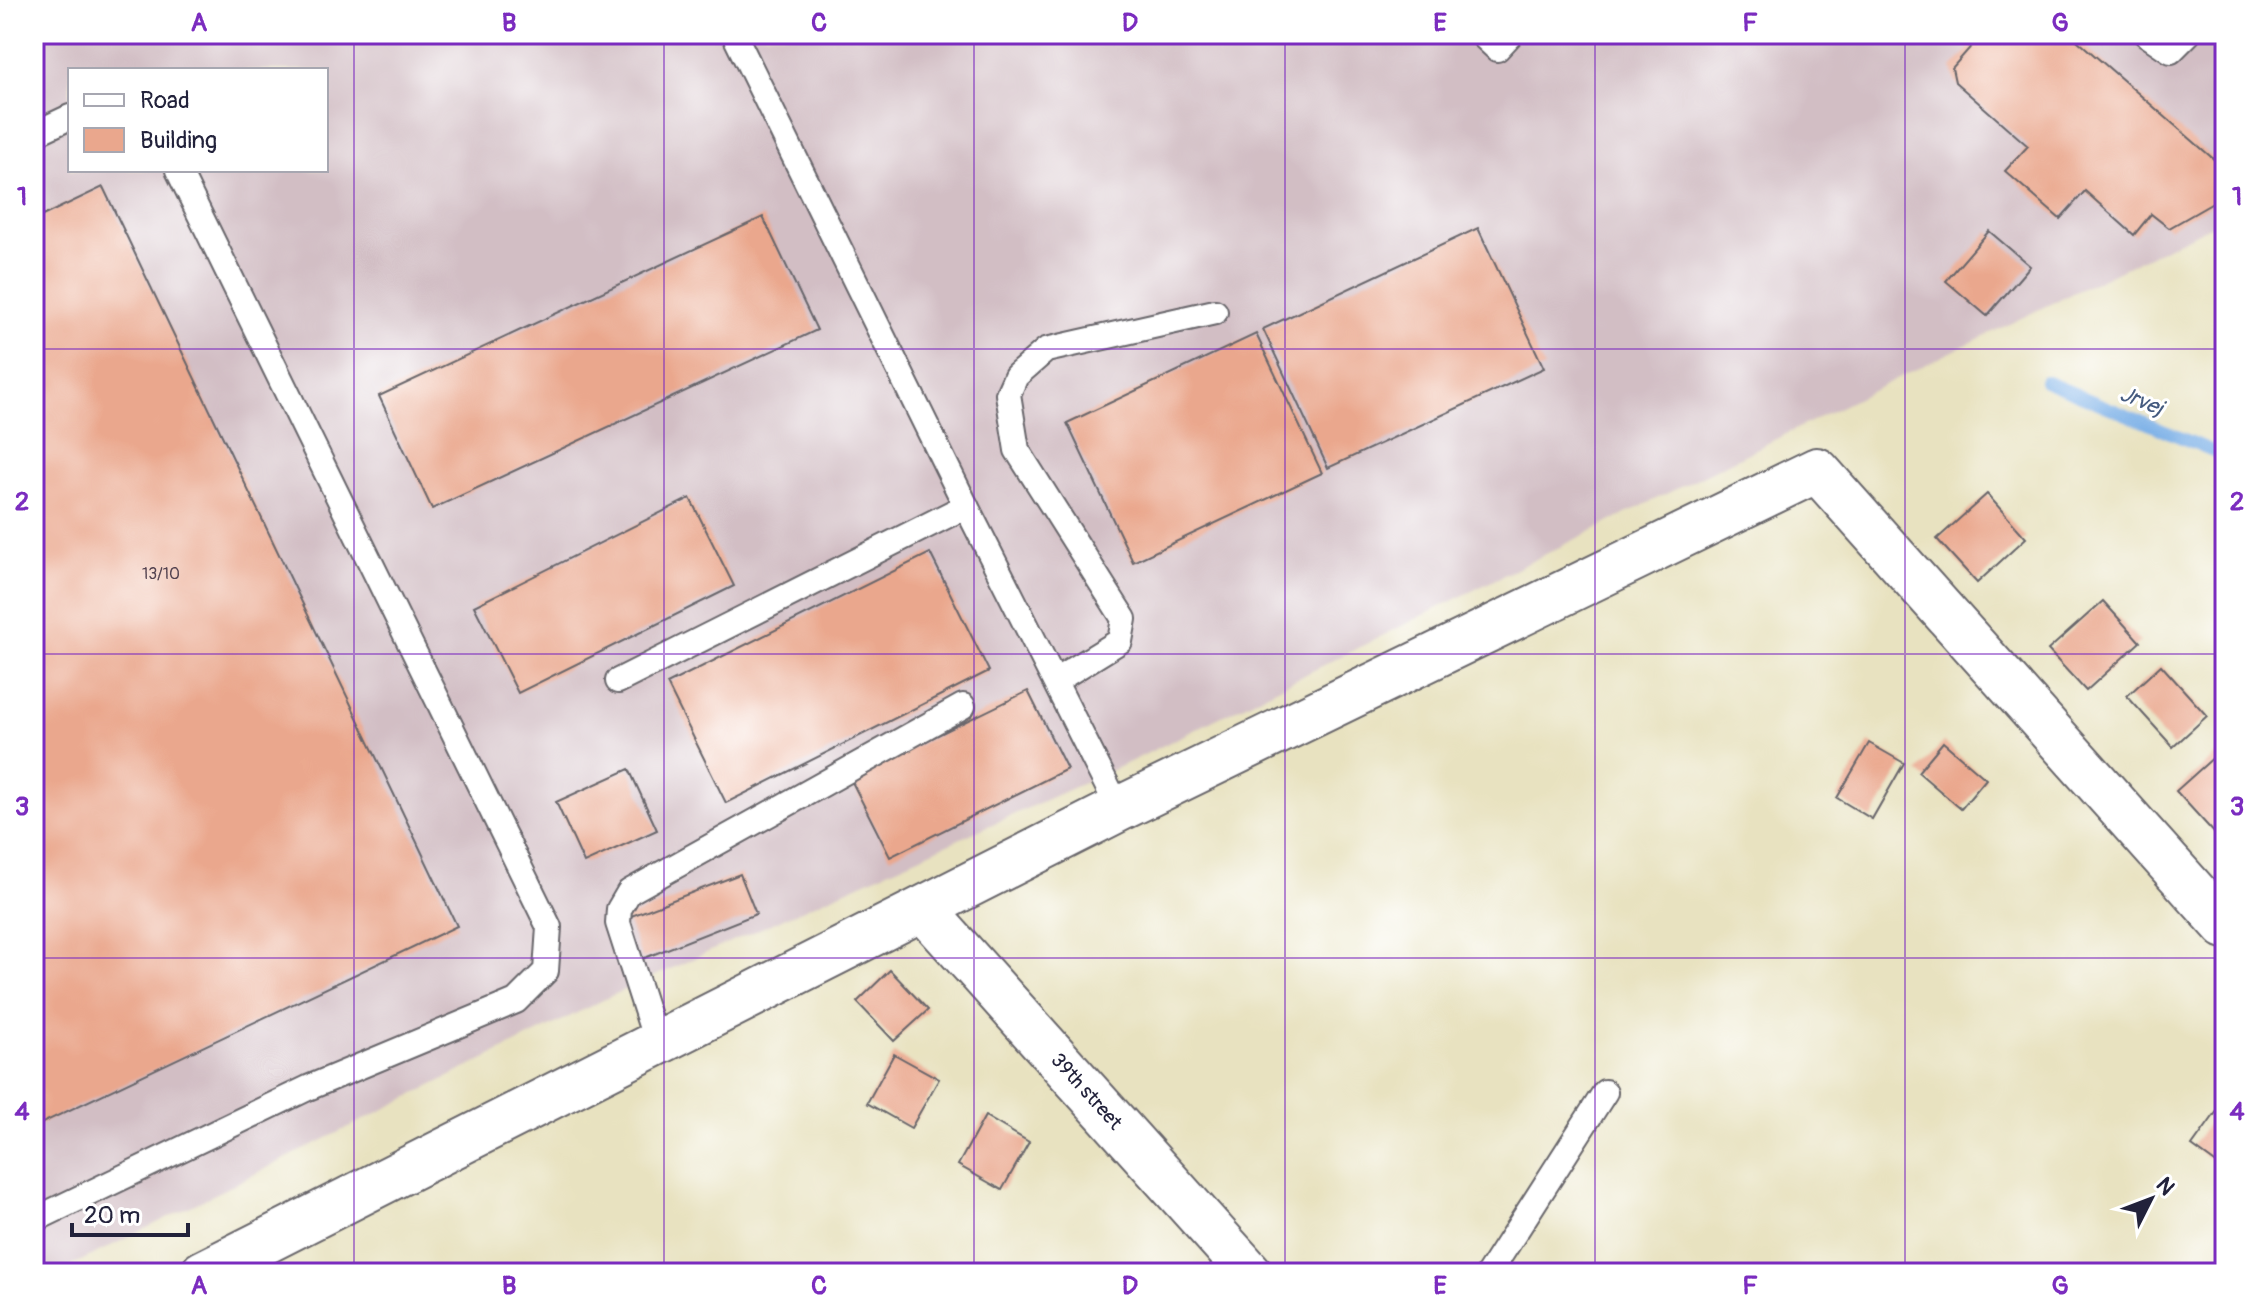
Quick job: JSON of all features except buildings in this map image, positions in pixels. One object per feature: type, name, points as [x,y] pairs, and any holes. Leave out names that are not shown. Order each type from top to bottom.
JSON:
[{"type":"street","points":[[203,1273],[1119,809],[1817,470],[2225,926]]},
{"type":"street","name":"39th street","points":[[923,909],[1250,1273]]},
{"type":"lane","points":[[734,34],[1119,809]]},
{"type":"lane","points":[[1481,34],[1497,49],[1511,34]]},
{"type":"lane","points":[[2146,34],[2171,51],[2188,34]]},
{"type":"lane","points":[[34,134],[68,118]]},
{"type":"lane","points":[[34,1220],[308,1088],[516,1001],[546,971],[549,927],[179,172]]},
{"type":"lane","points":[[1055,681],[1120,641],[1124,619],[1017,450],[1008,394],[1016,376],[1046,350],[1215,312]]},
{"type":"lane","points":[[618,681],[966,506]]},
{"type":"lane","points":[[657,1044],[618,923],[619,909],[629,892],[963,706]]},
{"type":"lane","points":[[1489,1273],[1605,1092]]},
{"type":"shaded area","points":[[34,34],[2225,34],[2225,219],[1904,375],[1132,761],[615,994],[57,1273],[34,1273]]},
{"type":"waterway","name":"Jrvej","points":[[2045,381],[2225,456]]}]
